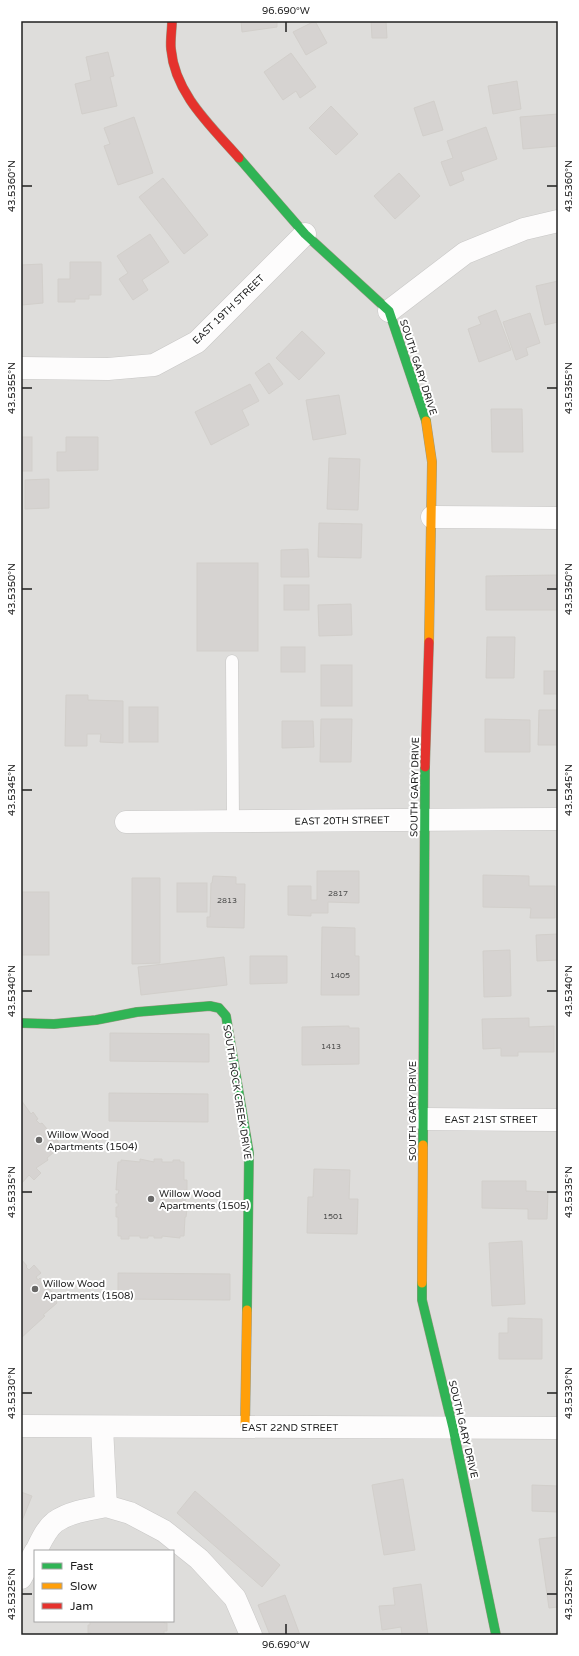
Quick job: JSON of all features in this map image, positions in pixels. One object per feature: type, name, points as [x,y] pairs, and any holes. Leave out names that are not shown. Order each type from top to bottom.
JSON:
[{"type":"street","name":"SOUTH GARY DRIVE","points":[[172,21],[171,49],[179,82],[193,105],[304,234],[389,311],[426,418],[432,462],[432,518],[424,819],[424,1119],[422,1300],[453,1428],[496,1635]]},
{"type":"street","points":[[389,311],[466,253],[524,230],[558,221]]},
{"type":"street","name":"EAST 19TH STREET","points":[[21,368],[108,369],[154,365],[197,342],[304,234]]},
{"type":"street","points":[[432,518],[558,518]]},
{"type":"street","name":"EAST 20TH STREET","points":[[126,822],[558,819]]},
{"type":"street","name":"SOUTH ROCK CREEK DRIVE","points":[[21,1023],[61,1023],[96,1020],[137,1012],[210,1006],[219,1008],[226,1016],[249,1153],[245,1426]]},
{"type":"street","name":"EAST 21ST STREET","points":[[424,1119],[558,1120]]},
{"type":"street","name":"EAST 22ND STREET","points":[[21,1426],[558,1428]]},
{"type":"street","points":[[102,1427],[106,1506]]},
{"type":"street","points":[[36,1550],[46,1532],[55,1522],[84,1510],[106,1506],[130,1514],[164,1531],[199,1558],[236,1598],[250,1635]]},
{"type":"street","points":[[21,1578],[34,1553]]},
{"type":"lane","points":[[232,661],[232,821]]},
{"type":"shaded area","points":[[21,21],[558,21],[558,1635],[21,1635]]},
{"type":"building","points":[[241,21],[277,21],[277,27],[242,32]]},
{"type":"building","points":[[315,21],[327,43],[306,55],[293,32]]},
{"type":"building","points":[[371,21],[386,21],[387,38],[372,38]]},
{"type":"building","points":[[108,52],[114,76],[110,77],[117,106],[82,114],[75,84],[91,80],[86,57]]},
{"type":"building","points":[[291,53],[316,87],[300,98],[296,91],[283,100],[264,72]]},
{"type":"building","points":[[517,81],[521,109],[493,114],[488,86]]},
{"type":"building","points":[[434,101],[443,130],[423,136],[414,108]]},
{"type":"building","points":[[331,106],[358,134],[336,155],[309,128]]},
{"type":"building","points":[[558,114],[558,146],[523,149],[520,117]]},
{"type":"building","points":[[134,117],[153,173],[118,185],[104,146],[110,144],[104,128]]},
{"type":"building","points":[[486,127],[497,159],[461,172],[464,180],[450,186],[441,162],[453,158],[447,141]]},
{"type":"building","points":[[399,173],[420,196],[395,219],[374,196]]},
{"type":"building","points":[[163,178],[208,235],[184,254],[139,197]]},
{"type":"building","points":[[150,234],[169,262],[142,280],[148,290],[133,300],[119,279],[128,273],[117,256]]},
{"type":"building","points":[[70,262],[101,262],[101,295],[89,295],[89,299],[75,299],[75,302],[58,302],[58,279],[70,279]]},
{"type":"building","points":[[42,264],[43,303],[22,305],[21,265]]},
{"type":"building","points":[[558,281],[558,322],[545,325],[536,286]]},
{"type":"building","points":[[496,310],[511,350],[479,362],[468,329],[481,324],[478,317]]},
{"type":"building","points":[[530,313],[540,343],[526,348],[528,355],[516,360],[503,322]]},
{"type":"building","points":[[302,331],[325,353],[299,380],[276,358]]},
{"type":"building","points":[[269,363],[283,384],[269,394],[255,373]]},
{"type":"building","points":[[250,384],[259,401],[242,410],[249,425],[211,445],[195,412]]},
{"type":"building","points":[[339,395],[346,434],[313,440],[306,400]]},
{"type":"building","points":[[491,409],[522,409],[523,452],[492,452]]},
{"type":"building","points":[[21,437],[32,437],[32,471],[21,471]]},
{"type":"building","points":[[66,437],[98,437],[98,470],[57,471],[57,452],[66,452]]},
{"type":"building","points":[[329,458],[360,459],[358,510],[327,509]]},
{"type":"building","points":[[49,479],[49,508],[25,509],[25,480]]},
{"type":"building","points":[[319,523],[362,524],[361,558],[318,557]]},
{"type":"building","points":[[308,549],[309,577],[281,577],[281,550]]},
{"type":"building","points":[[197,563],[258,563],[258,651],[197,651]]},
{"type":"building","points":[[558,575],[558,610],[486,610],[486,576]]},
{"type":"building","points":[[284,585],[309,585],[309,610],[284,610]]},
{"type":"building","points":[[351,604],[352,635],[319,636],[318,605]]},
{"type":"building","points":[[487,637],[515,637],[514,678],[486,678]]},
{"type":"building","points":[[281,647],[305,647],[305,672],[281,672]]},
{"type":"building","points":[[321,665],[352,665],[352,706],[321,706]]},
{"type":"building","points":[[544,671],[558,671],[558,694],[544,694]]},
{"type":"building","points":[[66,695],[88,695],[88,700],[123,701],[123,743],[100,742],[101,734],[87,734],[87,746],[65,746]]},
{"type":"building","points":[[129,707],[158,707],[158,742],[129,742]]},
{"type":"building","points":[[539,710],[558,710],[558,745],[538,745]]},
{"type":"building","points":[[321,719],[352,719],[351,762],[320,762]]},
{"type":"building","points":[[485,719],[530,720],[530,752],[485,752]]},
{"type":"building","points":[[282,721],[313,721],[314,747],[282,748]]},
{"type":"building","points":[[317,871],[359,871],[359,903],[328,902],[328,913],[311,913],[311,916],[288,915],[288,886],[311,886],[311,900],[317,900]]},
{"type":"building","points":[[483,875],[529,876],[529,886],[555,886],[555,918],[530,918],[531,908],[483,907]]},
{"type":"building","points":[[213,876],[236,877],[236,884],[245,884],[244,928],[207,927],[207,917],[210,917],[211,883]]},
{"type":"building","points":[[132,878],[160,878],[160,963],[132,964]]},
{"type":"building","points":[[177,883],[207,883],[207,912],[177,912]]},
{"type":"building","points":[[21,892],[49,892],[49,955],[21,955]]},
{"type":"building","points":[[322,927],[355,928],[355,956],[359,956],[359,995],[321,995]]},
{"type":"building","points":[[558,934],[558,960],[537,961],[536,935]]},
{"type":"building","points":[[510,950],[511,996],[484,997],[483,951]]},
{"type":"building","points":[[250,956],[287,956],[287,983],[250,984]]},
{"type":"building","points":[[224,957],[227,985],[141,995],[138,967]]},
{"type":"building","points":[[529,1018],[529,1027],[554,1026],[554,1052],[518,1052],[518,1056],[501,1056],[501,1048],[483,1049],[482,1019]]},
{"type":"building","points":[[349,1026],[349,1028],[359,1028],[359,1064],[302,1065],[302,1027]]},
{"type":"building","points":[[110,1033],[209,1034],[209,1062],[110,1061]]},
{"type":"building","points":[[109,1093],[208,1094],[208,1122],[109,1121]]},
{"type":"building","name":"Willow Wood Apartments (1504)","points":[[21,1100],[31,1114],[33,1112],[38,1119],[36,1120],[40,1124],[42,1123],[47,1129],[46,1130],[53,1138],[55,1137],[61,1146],[47,1158],[48,1160],[36,1168],[41,1173],[34,1180],[29,1175],[21,1184]]},
{"type":"building","name":"Willow Wood Apartments (1505)","points":[[140,1159],[154,1162],[154,1159],[162,1159],[162,1162],[173,1162],[173,1160],[180,1160],[180,1162],[184,1162],[184,1180],[187,1180],[187,1190],[184,1190],[184,1194],[186,1194],[184,1209],[187,1209],[184,1236],[180,1236],[180,1238],[162,1236],[162,1238],[154,1238],[154,1236],[148,1236],[148,1238],[140,1238],[140,1236],[129,1236],[129,1239],[121,1239],[121,1236],[118,1236],[118,1217],[116,1217],[116,1207],[118,1207],[118,1203],[116,1203],[116,1194],[118,1194],[119,1190],[116,1190],[118,1162],[121,1162],[121,1160],[140,1162]]},
{"type":"building","points":[[314,1169],[350,1170],[349,1199],[358,1199],[357,1234],[307,1233],[308,1197],[313,1197]]},
{"type":"building","points":[[482,1181],[526,1181],[526,1191],[548,1192],[547,1219],[528,1219],[528,1209],[482,1208]]},
{"type":"building","points":[[522,1241],[525,1304],[492,1306],[489,1243]]},
{"type":"building","name":"Willow Wood Apartments (1508)","points":[[21,1259],[29,1270],[34,1265],[41,1273],[36,1277],[38,1280],[40,1278],[58,1299],[56,1301],[57,1303],[43,1315],[45,1316],[21,1338]]},
{"type":"building","points":[[118,1273],[230,1274],[230,1300],[118,1299]]},
{"type":"building","points":[[508,1318],[542,1319],[542,1359],[499,1359],[499,1333],[508,1333]]},
{"type":"building","points":[[403,1479],[415,1550],[384,1555],[372,1485]]},
{"type":"building","points":[[532,1485],[558,1486],[558,1512],[532,1511]]},
{"type":"building","points":[[195,1491],[280,1565],[262,1587],[177,1513]]},
{"type":"building","points":[[21,1492],[32,1496],[21,1523]]},
{"type":"building","points":[[558,1537],[558,1607],[549,1608],[539,1539]]},
{"type":"building","points":[[421,1584],[428,1635],[402,1635],[401,1627],[382,1630],[379,1606],[395,1605],[393,1588]]},
{"type":"building","points":[[285,1595],[300,1635],[270,1635],[258,1605]]},
{"type":"building","points":[[90,1622],[164,1622],[167,1623],[167,1631],[164,1631],[164,1635],[91,1635],[91,1633],[88,1633],[88,1625],[90,1625]]},
{"type":"traffic: fast","points":[[239,158],[305,234],[389,311],[426,421]]},
{"type":"traffic: fast","points":[[423,1145],[425,767]]},
{"type":"traffic: fast","points":[[21,1023],[54,1024],[96,1020],[137,1012],[210,1006],[219,1008],[226,1016],[249,1153],[247,1310]]},
{"type":"traffic: fast","points":[[422,1283],[422,1300],[453,1428],[496,1635]]},
{"type":"traffic: slow","points":[[426,421],[432,462],[429,642]]},
{"type":"traffic: slow","points":[[422,1283],[423,1145]]},
{"type":"traffic: slow","points":[[245,1426],[247,1310]]},
{"type":"traffic: jam","points":[[172,21],[171,49],[179,81],[187,95],[206,121],[239,158]]},
{"type":"traffic: jam","points":[[425,767],[429,642]]},
{"type":"place","name":"Willow Wood Apartments (1504)","points":[[39,1140]]},
{"type":"place","name":"Willow Wood Apartments (1505)","points":[[151,1199]]},
{"type":"place","name":"Willow Wood Apartments (1508)","points":[[35,1289]]}]
